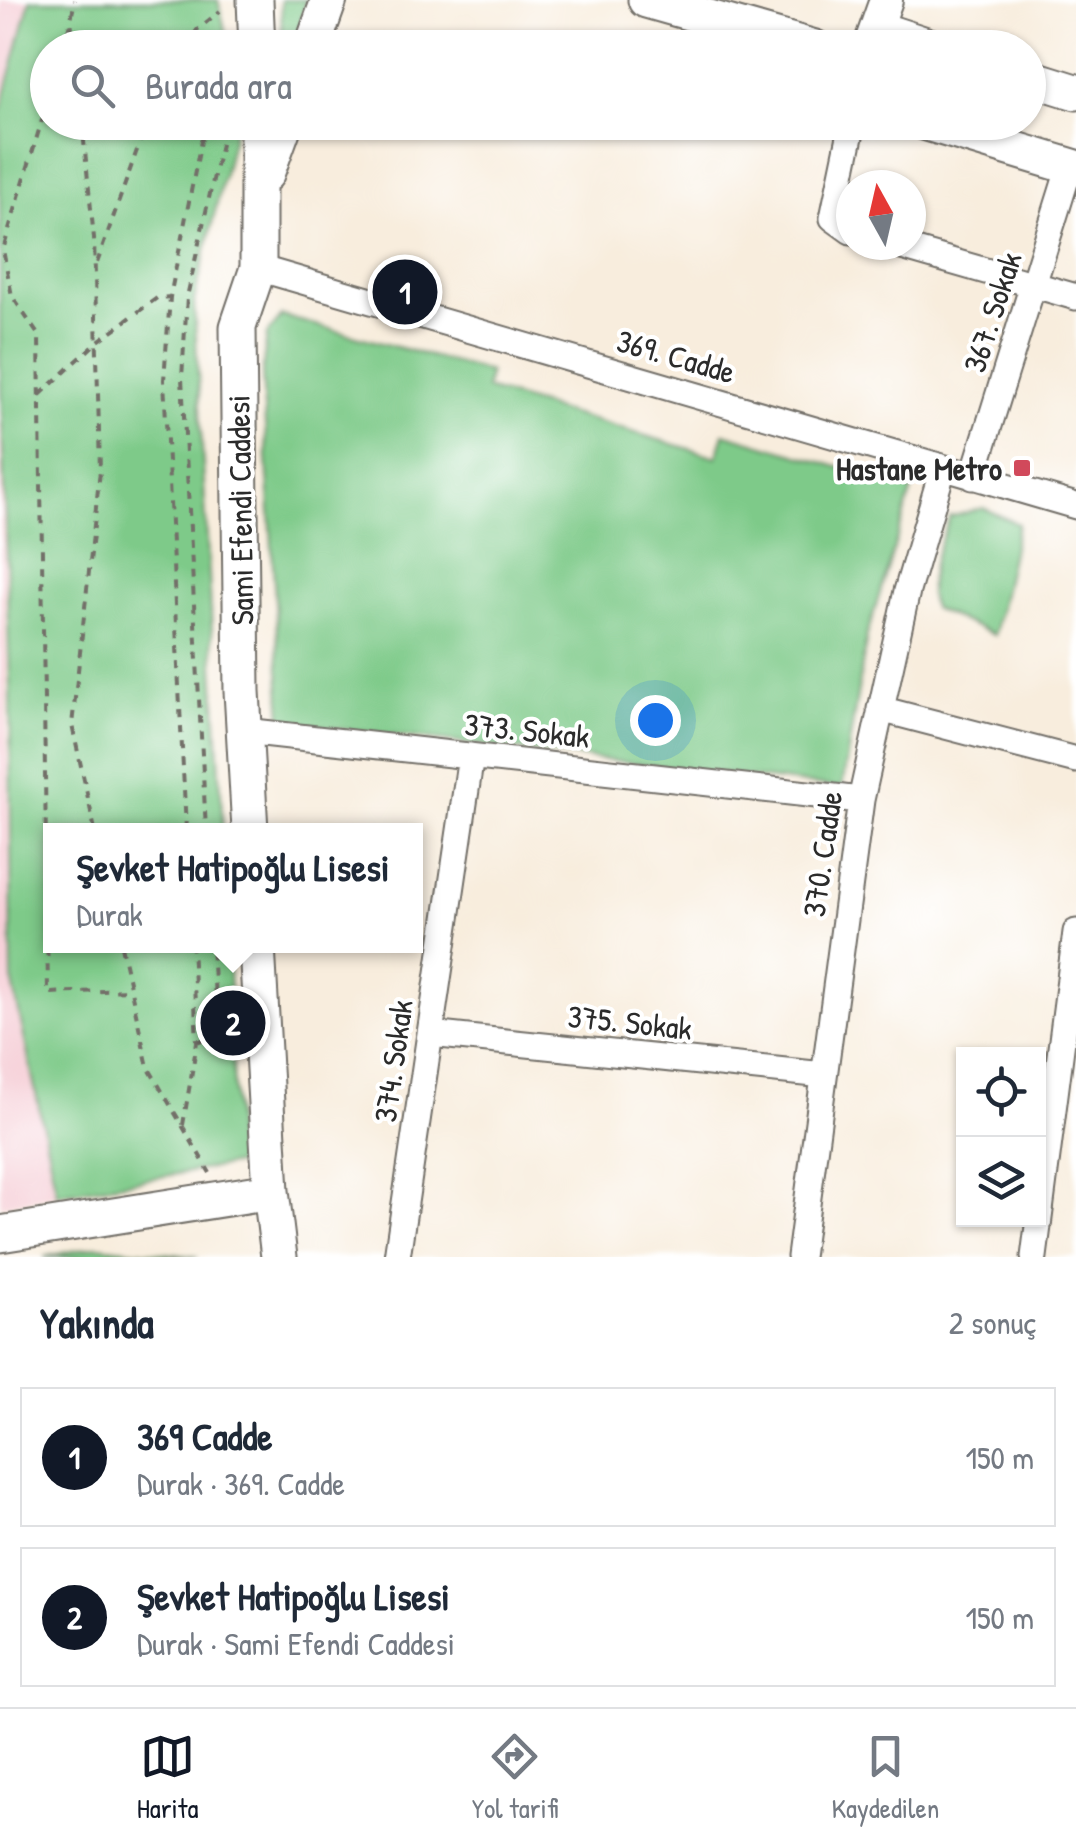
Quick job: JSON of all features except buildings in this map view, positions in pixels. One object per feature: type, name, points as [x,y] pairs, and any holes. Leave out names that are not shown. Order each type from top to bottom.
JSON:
[{"type":"main road","points":[[256,0],[257,30]]},
{"type":"main road","points":[[318,30],[328,0]]},
{"type":"main road","points":[[646,0],[752,30]]},
{"type":"main road","points":[[1046,83],[1076,92]]},
{"type":"main road","name":"Sami Efendi Caddesi","points":[[250,823],[244,731],[238,327],[258,268],[258,140]]},
{"type":"main road","name":"Sami Efendi Caddesi","points":[[259,194],[278,140]]},
{"type":"main road","points":[[984,140],[1073,167]]},
{"type":"main road","points":[[257,953],[270,1190],[279,1257]]},
{"type":"main road","points":[[0,1234],[270,1190]]},
{"type":"street","points":[[875,30],[886,0]]},
{"type":"street","points":[[843,170],[849,140]]},
{"type":"street","name":"367. Sokak","points":[[974,476],[1073,167]]},
{"type":"street","points":[[926,254],[1076,297]]},
{"type":"street","name":"369. Cadde","points":[[258,268],[1076,506]]},
{"type":"street","name":"370. Cadde","points":[[800,1257],[861,800],[908,591],[943,468]]},
{"type":"street","points":[[880,709],[1076,760]]},
{"type":"street","name":"373. Sokak","points":[[244,731],[861,800]]},
{"type":"street","name":"374. Sokak","points":[[397,1257],[472,756]]},
{"type":"street","points":[[1034,1257],[1076,932]]},
{"type":"street","name":"375. Sokak","points":[[430,1034],[824,1075]]},
{"type":"path","points":[[68,30],[76,0]]},
{"type":"path","points":[[196,30],[220,11]]},
{"type":"path","points":[[71,19],[72,30]]},
{"type":"path","points":[[36,140],[4,250],[12,296],[39,336],[46,823]]},
{"type":"path","points":[[84,140],[95,267],[100,471],[72,725],[93,823]]},
{"type":"path","points":[[95,267],[141,140]]},
{"type":"path","points":[[186,823],[164,380],[170,297],[203,140]]},
{"type":"path","points":[[206,823],[182,378],[187,297],[222,140]]},
{"type":"path","points":[[40,396],[97,342],[158,298],[170,297]]},
{"type":"path","points":[[47,953],[48,993],[131,990]]},
{"type":"path","points":[[123,953],[148,1067],[224,1199]]},
{"type":"path","points":[[184,1125],[197,1042],[192,953]]},
{"type":"path","points":[[197,1042],[216,1034],[212,953]]},
{"type":"shaded area","points":[[0,0],[30,0],[0,113]]},
{"type":"shaded area","points":[[0,355],[12,979],[57,1194],[0,1206]]},
{"type":"green space","points":[[30,0],[218,0],[225,30],[30,30],[30,140],[232,140],[194,301],[223,823],[43,823],[43,953],[228,953],[237,1164],[57,1194],[12,979],[10,685],[0,355],[0,113]]},
{"type":"green space","points":[[281,0],[306,0],[300,30],[282,30]]},
{"type":"green space","points":[[282,316],[489,372],[486,389],[717,457],[724,433],[912,489],[867,635],[842,788],[282,722],[262,372],[267,334]]},
{"type":"green space","points":[[983,508],[1018,524],[994,635],[932,608],[930,597],[934,562],[950,517]]},
{"type":"green space","points":[[97,1246],[198,1257],[44,1257]]},
{"type":"place","name":"369 Cadde","points":[[405,292]]},
{"type":"place","name":"Hastane Metro","points":[[1022,468]]},
{"type":"place","name":"Şevket Hatipoğlu Lisesi","points":[[233,1023]]}]
